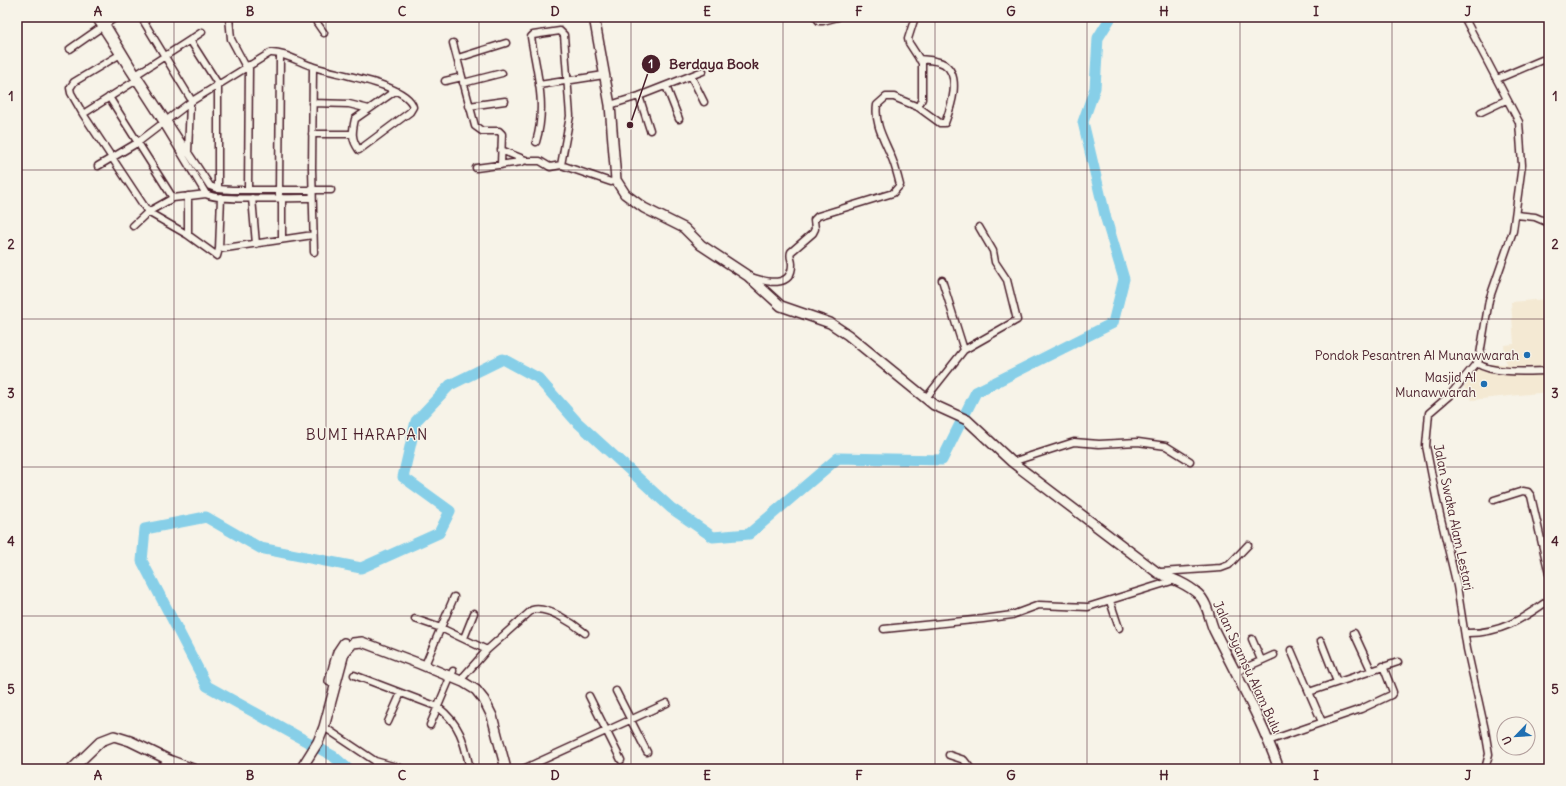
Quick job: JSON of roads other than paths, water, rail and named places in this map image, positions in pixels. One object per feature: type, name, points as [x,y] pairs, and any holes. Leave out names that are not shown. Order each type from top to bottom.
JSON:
[{"type":"street","points":[[95,17],[104,26],[135,77]]},
{"type":"street","points":[[102,17],[104,26],[119,55],[210,186],[218,189],[248,190],[331,190]]},
{"type":"street","points":[[70,49],[116,17]]},
{"type":"street","points":[[141,17],[191,102],[188,153]]},
{"type":"street","points":[[229,17],[231,39],[248,66],[248,190]]},
{"type":"street","points":[[316,17],[317,23],[324,33]]},
{"type":"street","points":[[501,150],[526,160],[540,161],[550,167],[561,165],[611,182],[616,180],[610,105],[594,17]]},
{"type":"street","points":[[816,17],[819,21],[823,22],[838,17]]},
{"type":"street","points":[[916,17],[908,39],[919,59],[923,72],[922,99],[918,107]]},
{"type":"street","points":[[1464,17],[1497,79],[1506,100],[1519,122],[1522,165],[1516,215],[1502,268],[1489,300],[1478,364],[1484,368],[1494,369],[1549,371]]},
{"type":"street","points":[[536,142],[541,125],[542,103],[531,37],[533,35],[560,31],[562,32],[570,116],[561,165]]},
{"type":"street","points":[[83,114],[109,97],[164,56],[202,32]]},
{"type":"street","points":[[190,40],[218,84],[218,189]]},
{"type":"street","points":[[458,58],[506,43]]},
{"type":"street","points":[[453,44],[458,58],[475,126],[482,131],[500,132],[501,164]]},
{"type":"street","points":[[98,166],[137,143],[191,102],[218,84],[270,53],[313,67],[365,79],[395,91],[411,101],[413,107],[410,112],[359,150],[351,134],[355,119],[395,91]]},
{"type":"street","points":[[119,55],[72,84],[71,93],[83,114],[148,212],[188,235],[217,256],[220,249],[221,197]]},
{"type":"street","points":[[280,55],[279,190],[281,198],[282,239]]},
{"type":"street","points":[[748,276],[765,281],[783,281],[791,270],[791,252],[813,233],[815,229],[814,220],[818,216],[893,193],[897,189],[900,185],[894,163],[876,122],[877,105],[886,97],[894,97],[918,107],[940,123],[945,123],[950,109],[954,82],[952,74],[944,64],[919,59]]},
{"type":"street","points":[[1497,79],[1542,60],[1547,61],[1549,65]]},
{"type":"street","points":[[313,67],[312,198],[314,252]]},
{"type":"street","points":[[610,105],[666,86],[703,71]]},
{"type":"street","points":[[446,81],[463,80],[502,73]]},
{"type":"street","points":[[539,85],[604,75]]},
{"type":"street","points":[[690,76],[704,102]]},
{"type":"street","points":[[666,86],[678,119]]},
{"type":"street","points":[[638,96],[650,130]]},
{"type":"street","points":[[109,97],[173,198]]},
{"type":"street","points":[[1481,112],[1506,100]]},
{"type":"street","points":[[470,106],[505,101]]},
{"type":"street","points":[[312,103],[349,104],[369,109]]},
{"type":"street","points":[[165,122],[206,194]]},
{"type":"street","points":[[312,134],[351,134]]},
{"type":"street","points":[[476,168],[526,160]]},
{"type":"street","name":"Jalan Syamsu Alam Bulu","points":[[616,180],[620,188],[631,199],[684,228],[700,245],[748,276],[781,306],[819,319],[837,328],[934,405],[967,420],[1012,462],[1102,531],[1158,573],[1175,580],[1198,594],[1268,741],[1279,769]]},
{"type":"street","points":[[133,226],[148,212],[173,198],[206,194],[221,197],[312,198]]},
{"type":"street","points":[[188,196],[188,235]]},
{"type":"street","points":[[252,198],[256,244]]},
{"type":"street","points":[[1516,215],[1534,217],[1549,223]]},
{"type":"street","points":[[926,398],[964,350],[1017,320],[1007,280],[995,262],[993,251],[979,227]]},
{"type":"street","points":[[220,249],[282,239],[313,236]]},
{"type":"street","points":[[942,280],[964,350]]},
{"type":"street","name":"Jalan Swaka Alam Lestari","points":[[1478,364],[1468,372],[1450,395],[1430,413],[1426,446],[1437,502],[1458,586],[1465,633],[1485,730],[1489,754],[1485,769]]},
{"type":"street","points":[[1012,462],[1074,442],[1099,444],[1138,442],[1166,446],[1190,462]]},
{"type":"street","points":[[1494,500],[1523,491],[1528,492],[1531,496],[1549,574]]},
{"type":"street","points":[[1158,573],[1221,568],[1229,565],[1248,545]]},
{"type":"street","points":[[884,629],[1012,615],[1039,604],[1083,608],[1175,580]]},
{"type":"street","points":[[426,663],[454,597]]},
{"type":"street","points":[[1465,633],[1481,634],[1500,629],[1530,614],[1549,600]]},
{"type":"street","points":[[1110,601],[1120,628]]},
{"type":"street","points":[[464,676],[487,650],[526,614],[535,609],[551,612],[564,618],[585,633]]},
{"type":"street","points":[[464,638],[474,614]]},
{"type":"street","points":[[415,619],[464,638],[487,650]]},
{"type":"street","points":[[1354,633],[1371,670]]},
{"type":"street","points":[[1252,639],[1261,660]]},
{"type":"street","points":[[301,769],[318,742],[324,727],[344,653],[348,646],[356,640],[426,663],[452,674],[476,690],[495,716],[506,769]]},
{"type":"street","points":[[1321,641],[1337,682]]},
{"type":"street","points":[[1291,650],[1322,722]]},
{"type":"street","points":[[1236,672],[1274,655]]},
{"type":"street","points":[[1309,692],[1398,662]]},
{"type":"street","points":[[1268,741],[1361,709],[1391,695],[1393,692],[1383,666]]},
{"type":"street","points":[[452,674],[464,676],[474,681],[485,692],[495,716],[512,769]]},
{"type":"street","points":[[430,725],[452,674]]},
{"type":"street","points":[[354,675],[438,707],[459,729],[470,769]]},
{"type":"street","points":[[616,691],[647,752]]},
{"type":"street","points":[[388,722],[401,693]]},
{"type":"street","points":[[589,696],[621,760]]},
{"type":"street","points":[[523,769],[631,721],[667,703]]},
{"type":"street","points":[[324,727],[375,761],[403,769]]},
{"type":"street","points":[[72,769],[101,741],[114,736],[130,740],[169,760],[193,769]]},
{"type":"street","points":[[949,755],[964,760],[971,769]]},
{"type":"street","points":[[159,769],[169,760]]},
{"type":"street","points":[[375,761],[375,769]]},
{"type":"waterway","points":[[348,769],[333,756],[207,686],[142,561],[145,529],[206,517],[260,548],[361,568],[439,533],[450,511],[403,477],[416,421],[450,385],[503,359],[538,378],[576,421],[671,508],[713,537],[749,534],[838,458],[942,460],[976,392],[1113,323],[1124,279],[1106,219],[1083,122],[1095,88],[1098,38],[1111,17]]},
{"type":"place","name":"Berdaya Book","points":[[630,125]]},
{"type":"place","name":"Pondok Pesantren Al Munawwarah","points":[[1527,355]]},
{"type":"place","name":"Masjid Al Munawwarah","points":[[1484,384]]},
{"type":"district","name":"BUMI HARAPAN","points":[[367,435]]}]
